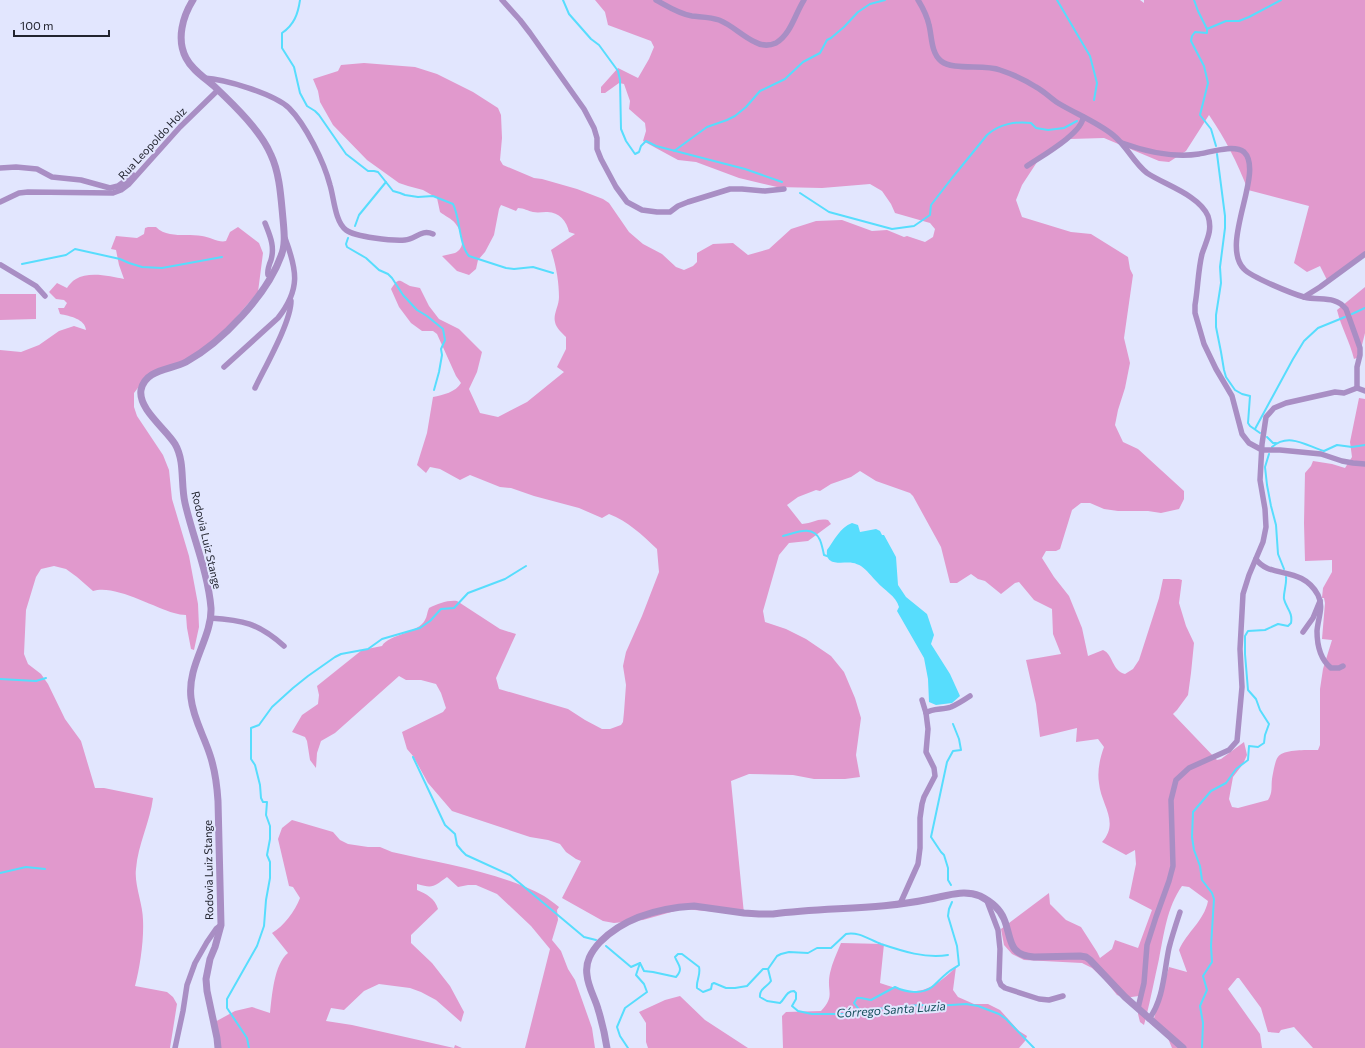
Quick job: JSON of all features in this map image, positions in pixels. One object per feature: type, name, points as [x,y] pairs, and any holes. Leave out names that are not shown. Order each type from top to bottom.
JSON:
[{"type":"street","name":"Rodovia Luiz Stange","points":[[193,0],[183,23],[181,37],[182,49],[186,59],[195,70],[244,116],[272,156],[281,195],[284,236],[282,255],[271,277],[251,307],[212,344],[185,363],[152,375],[141,388],[141,398],[146,409],[173,441],[181,458],[186,504],[203,564],[211,609],[210,618],[194,665],[190,688],[194,714],[210,756],[216,781],[218,801],[221,925],[210,959],[206,979],[218,1048]]},
{"type":"street","points":[[502,0],[527,28],[584,109],[594,128],[597,138],[597,149],[601,158],[616,187],[627,202],[642,210],[670,212],[678,206],[688,202],[730,189],[765,191],[784,189]]},
{"type":"street","points":[[656,0],[673,10],[690,16],[718,19],[756,43],[763,45],[769,45],[776,42],[786,33],[804,0]]},
{"type":"street","points":[[918,0],[924,10],[930,26],[935,52],[940,60],[945,64],[952,66],[987,66],[1000,70],[1036,87],[1056,102],[1113,135],[1122,143],[1136,163],[1143,170],[1175,187],[1201,206],[1207,215],[1210,230],[1209,237],[1202,254],[1195,313],[1206,350],[1232,396],[1242,434],[1248,443],[1262,450],[1280,450],[1321,454],[1342,461],[1365,464]]},
{"type":"street","points":[[204,78],[218,79],[233,83],[274,99],[289,108],[303,128],[322,163],[330,184],[338,219],[341,225],[348,232],[358,236],[404,240],[424,232],[433,234]]},
{"type":"street","name":"Rua Leopoldo Holz","points":[[0,202],[19,193],[28,192],[113,193],[121,190],[129,184],[180,126],[218,90]]},
{"type":"street","points":[[1027,166],[1054,149],[1080,127],[1083,122],[1083,117]]},
{"type":"street","points":[[1122,143],[1139,149],[1170,155],[1184,156],[1235,149],[1245,153],[1249,160],[1250,176],[1237,238],[1238,258],[1240,264],[1243,269],[1252,276],[1304,297],[1337,301],[1346,309],[1360,348],[1360,355],[1356,367],[1356,388]]},
{"type":"street","points":[[0,168],[16,167],[36,169],[52,177],[81,180],[110,188],[118,186],[126,181],[144,166]]},
{"type":"street","points":[[265,223],[273,245],[267,273],[268,276],[271,277]]},
{"type":"street","points":[[224,367],[286,309],[291,297],[295,279],[289,250],[284,236]]},
{"type":"street","points":[[1304,297],[1365,254]]},
{"type":"street","points":[[1,266],[36,286],[45,296]]},
{"type":"street","points":[[255,388],[282,332],[292,304],[291,297]]},
{"type":"street","points":[[1138,1008],[1144,983],[1147,945],[1173,866],[1171,800],[1176,780],[1189,768],[1229,750],[1237,741],[1242,687],[1240,648],[1243,620],[1243,594],[1249,575],[1263,542],[1266,527],[1265,509],[1260,480],[1266,417],[1274,408],[1286,403],[1335,392],[1344,392],[1356,388],[1365,391]]},
{"type":"street","points":[[1256,559],[1260,565],[1265,568],[1300,577],[1312,586],[1320,600],[1321,608],[1317,631],[1319,650],[1330,668],[1339,668],[1343,666]]},
{"type":"street","points":[[1303,632],[1313,618],[1320,600]]},
{"type":"street","points":[[210,618],[232,620],[252,625],[271,635],[284,646]]},
{"type":"street","points":[[926,713],[928,711],[953,706],[970,696]]},
{"type":"street","points":[[900,904],[918,864],[922,804],[935,776],[934,768],[926,752],[928,729],[926,713],[922,700]]},
{"type":"street","points":[[607,1048],[599,1010],[587,975],[586,967],[588,959],[594,948],[617,927],[625,922],[645,915],[694,906],[759,914],[900,904],[963,893],[981,896],[1000,913],[1004,919],[1011,944],[1018,954],[1026,957],[1086,957],[1149,1019],[1183,1048]]},
{"type":"street","points":[[987,901],[998,930],[1000,949],[999,980],[1001,985],[1011,991],[1044,1000],[1063,996]]},
{"type":"street","points":[[1149,1019],[1155,1010],[1162,986],[1169,948],[1180,912]]},
{"type":"street","points":[[174,1048],[182,1019],[187,985],[191,974],[201,952],[216,929],[221,925]]},
{"type":"shaded area","points":[[595,0],[1140,0],[1144,3],[1144,0],[1365,0],[1365,255],[1328,282],[1320,266],[1307,272],[1294,263],[1309,206],[1248,190],[1231,151],[1209,115],[1186,151],[1169,162],[1159,161],[1104,138],[1070,139],[1041,156],[1022,185],[1016,200],[1022,217],[1071,232],[1091,234],[1128,257],[1130,269],[1133,275],[1124,338],[1130,363],[1115,425],[1123,442],[1138,449],[1184,491],[1184,499],[1179,509],[1161,513],[1148,511],[1118,511],[1104,509],[1090,503],[1081,503],[1072,510],[1060,549],[1056,551],[1046,551],[1042,558],[1054,577],[1069,596],[1082,628],[1088,656],[1103,650],[1109,655],[1117,670],[1125,674],[1133,669],[1139,660],[1159,598],[1163,579],[1182,580],[1179,603],[1186,626],[1194,643],[1188,695],[1173,714],[1217,760],[1221,759],[1244,742],[1247,755],[1243,764],[1233,777],[1229,799],[1232,807],[1238,808],[1268,800],[1271,792],[1275,764],[1281,754],[1296,750],[1318,750],[1320,745],[1320,689],[1323,669],[1332,640],[1322,639],[1325,603],[1324,598],[1322,598],[1323,588],[1332,572],[1332,560],[1305,561],[1305,473],[1313,461],[1345,468],[1352,457],[1350,442],[1359,398],[1365,399],[1365,1048],[1313,1048],[1294,1027],[1281,1030],[1279,1033],[1268,1032],[1261,1008],[1239,978],[1237,978],[1228,989],[1260,1034],[1262,1048],[1172,1048],[1167,1036],[1152,1025],[1169,967],[1187,972],[1179,950],[1203,915],[1208,901],[1189,887],[1182,886],[1169,912],[1144,1025],[1140,1022],[1138,1014],[1139,996],[1124,998],[1117,995],[1105,980],[1092,968],[1082,963],[1024,960],[1012,954],[1004,945],[1001,929],[1049,893],[1050,904],[1066,920],[1081,927],[1100,958],[1112,949],[1115,940],[1138,948],[1152,910],[1129,898],[1136,864],[1135,850],[1126,855],[1102,842],[1107,835],[1109,827],[1108,813],[1100,791],[1098,778],[1099,765],[1104,747],[1098,739],[1076,742],[1077,728],[1040,737],[1036,704],[1026,660],[1061,654],[1053,634],[1052,609],[1034,600],[1019,582],[1015,583],[1001,594],[985,581],[978,579],[971,574],[957,583],[950,583],[941,547],[913,496],[910,493],[876,481],[860,471],[851,477],[831,484],[820,491],[816,490],[798,497],[787,505],[802,524],[818,520],[828,520],[831,524],[808,541],[789,543],[779,555],[763,611],[765,622],[786,629],[806,639],[831,656],[844,672],[855,698],[861,718],[856,755],[860,777],[845,779],[814,779],[793,775],[749,774],[731,781],[744,914],[682,909],[643,920],[614,923],[603,921],[562,898],[581,861],[566,852],[560,844],[530,837],[452,811],[428,783],[413,756],[407,749],[402,732],[443,712],[446,708],[436,684],[421,680],[406,680],[399,676],[335,733],[321,741],[317,753],[316,768],[310,760],[305,737],[292,732],[302,715],[318,704],[319,695],[317,686],[362,650],[382,646],[391,639],[417,628],[425,620],[429,608],[450,601],[457,601],[500,629],[516,634],[496,678],[499,689],[568,709],[602,729],[610,729],[621,725],[623,722],[626,685],[623,666],[626,652],[659,572],[657,549],[634,529],[616,517],[609,514],[602,518],[579,508],[511,488],[500,487],[470,475],[460,480],[440,469],[430,467],[426,473],[417,465],[427,433],[433,397],[453,391],[461,383],[456,376],[437,334],[433,331],[422,331],[411,323],[399,307],[391,289],[398,281],[402,281],[410,286],[420,288],[429,306],[439,319],[459,329],[482,352],[477,372],[469,389],[480,413],[498,417],[527,402],[564,372],[557,367],[566,349],[566,337],[555,322],[559,291],[557,274],[551,250],[575,234],[569,232],[564,221],[554,213],[531,212],[522,208],[518,208],[516,211],[501,205],[494,235],[485,252],[478,260],[476,269],[469,275],[457,271],[442,256],[455,253],[459,250],[462,243],[461,235],[454,222],[440,212],[437,198],[423,190],[399,183],[367,160],[333,125],[320,102],[318,91],[313,79],[338,71],[341,65],[364,63],[415,67],[437,74],[473,92],[498,108],[501,115],[502,138],[500,160],[503,165],[534,178],[577,189],[603,199],[609,203],[629,232],[643,244],[662,254],[676,267],[684,270],[693,266],[697,262],[697,253],[713,244],[733,243],[748,255],[769,249],[791,229],[816,221],[842,220],[872,231],[887,230],[904,237],[907,236],[925,242],[933,237],[935,229],[930,223],[895,213],[882,191],[870,184],[822,188],[777,187],[739,178],[696,162],[678,160],[643,141],[646,131],[645,123],[629,109],[630,101],[624,84],[619,83],[605,93],[601,93],[601,87],[618,68],[638,78],[654,47],[651,41],[608,25],[605,12]]},
{"type":"shaded area","points":[[156,227],[166,233],[196,235],[208,237],[217,241],[226,241],[230,232],[238,227],[259,243],[263,253],[258,292],[234,320],[195,359],[144,380],[134,393],[134,407],[137,416],[163,455],[169,470],[172,499],[189,556],[198,604],[199,627],[194,650],[191,649],[186,615],[165,610],[122,593],[102,590],[93,591],[66,569],[54,566],[41,569],[36,577],[26,610],[24,654],[28,664],[41,674],[48,684],[65,719],[81,741],[95,788],[104,788],[153,798],[139,851],[136,869],[136,881],[143,914],[143,936],[135,986],[167,992],[173,997],[177,1004],[170,1048],[0,1048],[0,350],[21,352],[39,345],[59,331],[74,326],[86,330],[83,323],[80,321],[60,314],[58,308],[64,308],[67,303],[64,300],[56,299],[49,292],[57,283],[67,288],[75,280],[87,275],[100,275],[124,279],[116,250],[111,249],[116,236],[137,238],[144,234],[145,228]]},
{"type":"shaded area","points":[[1365,287],[1365,333],[1359,357],[1354,359],[1337,310]]},
{"type":"shaded area","points":[[0,294],[36,294],[36,319],[0,320]]},
{"type":"shaded area","points":[[292,820],[333,832],[340,840],[348,844],[380,847],[392,852],[489,874],[527,888],[552,901],[559,907],[557,910],[558,920],[552,940],[561,951],[568,969],[575,980],[592,1028],[595,1048],[525,1048],[550,949],[531,926],[497,894],[476,885],[458,887],[447,877],[434,886],[417,884],[417,890],[432,899],[437,905],[438,909],[411,935],[411,943],[432,963],[450,986],[464,1012],[461,1022],[436,1000],[421,992],[410,988],[379,984],[364,991],[344,1010],[331,1008],[326,1021],[352,1025],[454,1048],[217,1048],[213,1023],[235,1011],[252,1007],[270,1013],[274,981],[283,958],[288,953],[272,933],[289,918],[300,898],[293,887],[289,886],[278,839],[282,828]]},
{"type":"shaded area","points":[[841,943],[884,944],[880,983],[902,990],[923,990],[941,980],[956,967],[953,990],[958,997],[974,1004],[988,1004],[1000,1010],[1019,1031],[1027,1036],[1025,1041],[1019,1048],[783,1048],[782,1016],[786,1012],[821,1011],[826,1006],[830,993],[830,973]]},
{"type":"shaded area","points":[[680,996],[705,1020],[748,1048],[648,1048],[646,1042],[646,1023],[639,1012],[665,1000]]},
{"type":"shaded area","points":[[455,1045],[462,1048],[454,1048]]},
{"type":"water","points":[[852,523],[858,525],[860,532],[876,529],[884,535],[896,557],[898,585],[906,597],[927,614],[934,635],[931,644],[950,674],[960,696],[952,703],[936,705],[929,702],[928,679],[924,658],[897,611],[899,607],[893,596],[861,566],[854,563],[832,561],[827,556],[827,550],[841,531]]},
{"type":"waterway","points":[[300,0],[295,19],[282,33],[282,48],[294,67],[300,93],[307,106],[319,115],[346,154],[368,171],[378,172],[393,191],[418,197],[433,196],[453,204],[463,245],[469,256],[506,268],[514,269],[533,267],[553,273]]},
{"type":"waterway","points":[[563,0],[569,14],[591,39],[599,45],[618,71],[620,80],[621,129],[626,141],[635,154],[639,152],[641,146],[646,141],[656,146],[745,169],[782,182]]},
{"type":"waterway","points":[[674,151],[707,127],[735,116],[746,107],[760,91],[785,79],[803,62],[820,53],[827,40],[844,27],[858,12],[870,4],[885,0]]},
{"type":"waterway","points":[[1057,0],[1090,56],[1097,83],[1094,100]]},
{"type":"waterway","points":[[1194,0],[1207,29]]},
{"type":"waterway","points":[[1216,146],[1211,129],[1200,115],[1208,83],[1204,66],[1191,41],[1192,36],[1195,32],[1207,33],[1207,29],[1226,21],[1239,21],[1249,17],[1281,0]]},
{"type":"waterway","points":[[800,193],[829,212],[892,229],[914,226],[930,215],[931,205],[987,135],[992,131],[1002,126],[1019,122],[1031,123],[1036,128],[1048,130],[1064,128],[1077,121]]},
{"type":"waterway","points":[[1217,154],[1225,216],[1225,228],[1220,267],[1221,283],[1216,315],[1216,327],[1226,377],[1235,390],[1250,396],[1248,423],[1260,433]]},
{"type":"waterway","points":[[355,226],[359,215],[386,182]]},
{"type":"waterway","points":[[348,238],[346,244],[347,247],[366,258],[379,270],[388,274],[403,295],[417,310],[443,329],[445,340],[441,349],[442,355],[434,390]]},
{"type":"waterway","points":[[22,264],[66,255],[75,249],[120,259],[142,267],[162,268],[222,257]]},
{"type":"waterway","points":[[1352,314],[1365,308]]},
{"type":"waterway","points":[[1255,429],[1304,341],[1318,328],[1345,317]]},
{"type":"waterway","points":[[1267,437],[1273,443],[1276,443]]},
{"type":"waterway","points":[[1272,447],[1278,443],[1291,440],[1324,451],[1337,445],[1352,447],[1365,445]]},
{"type":"waterway","points":[[1269,454],[1265,467],[1267,485],[1276,525],[1278,554],[1284,569]]},
{"type":"waterway","points":[[783,536],[803,531],[813,532],[820,540],[824,555],[830,557]]},
{"type":"waterway","points":[[249,1048],[247,1038],[227,1008],[227,999],[257,946],[264,926],[266,900],[270,878],[270,862],[267,855],[270,839],[270,826],[266,815],[267,802],[263,802],[261,798],[260,785],[255,765],[251,759],[251,728],[259,725],[272,707],[293,688],[335,657],[341,654],[368,649],[382,639],[420,628],[430,621],[441,609],[454,608],[468,593],[505,579],[526,566]]},
{"type":"waterway","points":[[1202,1048],[1203,1023],[1200,1006],[1207,990],[1203,976],[1212,962],[1211,946],[1214,899],[1212,893],[1202,880],[1200,866],[1194,850],[1192,837],[1193,812],[1211,791],[1226,783],[1236,769],[1248,760],[1249,746],[1258,747],[1264,743],[1269,724],[1260,710],[1256,699],[1248,690],[1245,636],[1248,631],[1265,630],[1278,624],[1288,626],[1291,623],[1290,613],[1284,599],[1286,577]]},
{"type":"waterway","points":[[0,679],[36,681],[46,678]]},
{"type":"waterway","points":[[951,885],[948,880],[948,868],[944,855],[931,837],[947,762],[953,751],[961,750],[959,739],[953,724]]},
{"type":"waterway","points":[[413,757],[445,825],[455,834],[457,845],[462,851],[466,855],[510,875],[584,937],[596,940]]},
{"type":"waterway","points":[[0,873],[26,867],[45,869]]},
{"type":"waterway","points":[[861,1012],[854,1003],[857,998],[871,1000],[895,987],[914,992],[928,990],[959,965],[957,946],[948,916],[952,902]]},
{"type":"waterway","points":[[768,969],[777,956],[781,954],[789,952],[808,953],[817,948],[831,948],[846,934],[850,933],[914,954],[931,956],[948,955]]},
{"type":"waterway","points":[[606,946],[631,967],[640,963]]},
{"type":"waterway","name":"Córrego Santa Luzia","points":[[640,963],[644,971],[676,977],[680,969],[675,957],[678,954],[682,954],[699,967],[697,988],[703,992],[711,989],[712,984],[714,983],[726,988],[747,986],[763,969],[768,969]]},
{"type":"waterway","name":"Córrego Santa Luzia","points":[[628,1048],[620,1036],[617,1027],[625,1008],[647,992],[644,984],[636,975],[640,963]]},
{"type":"waterway","name":"Córrego Santa Luzia","points":[[768,969],[771,981],[762,990],[760,997],[767,1001],[780,1003],[789,992],[794,991],[796,993],[796,999],[792,1006],[798,1011],[812,1014],[849,1014],[876,1009],[920,1005],[936,1006],[966,1004],[978,1006],[999,1014],[1006,1019],[1034,1048]]}]
